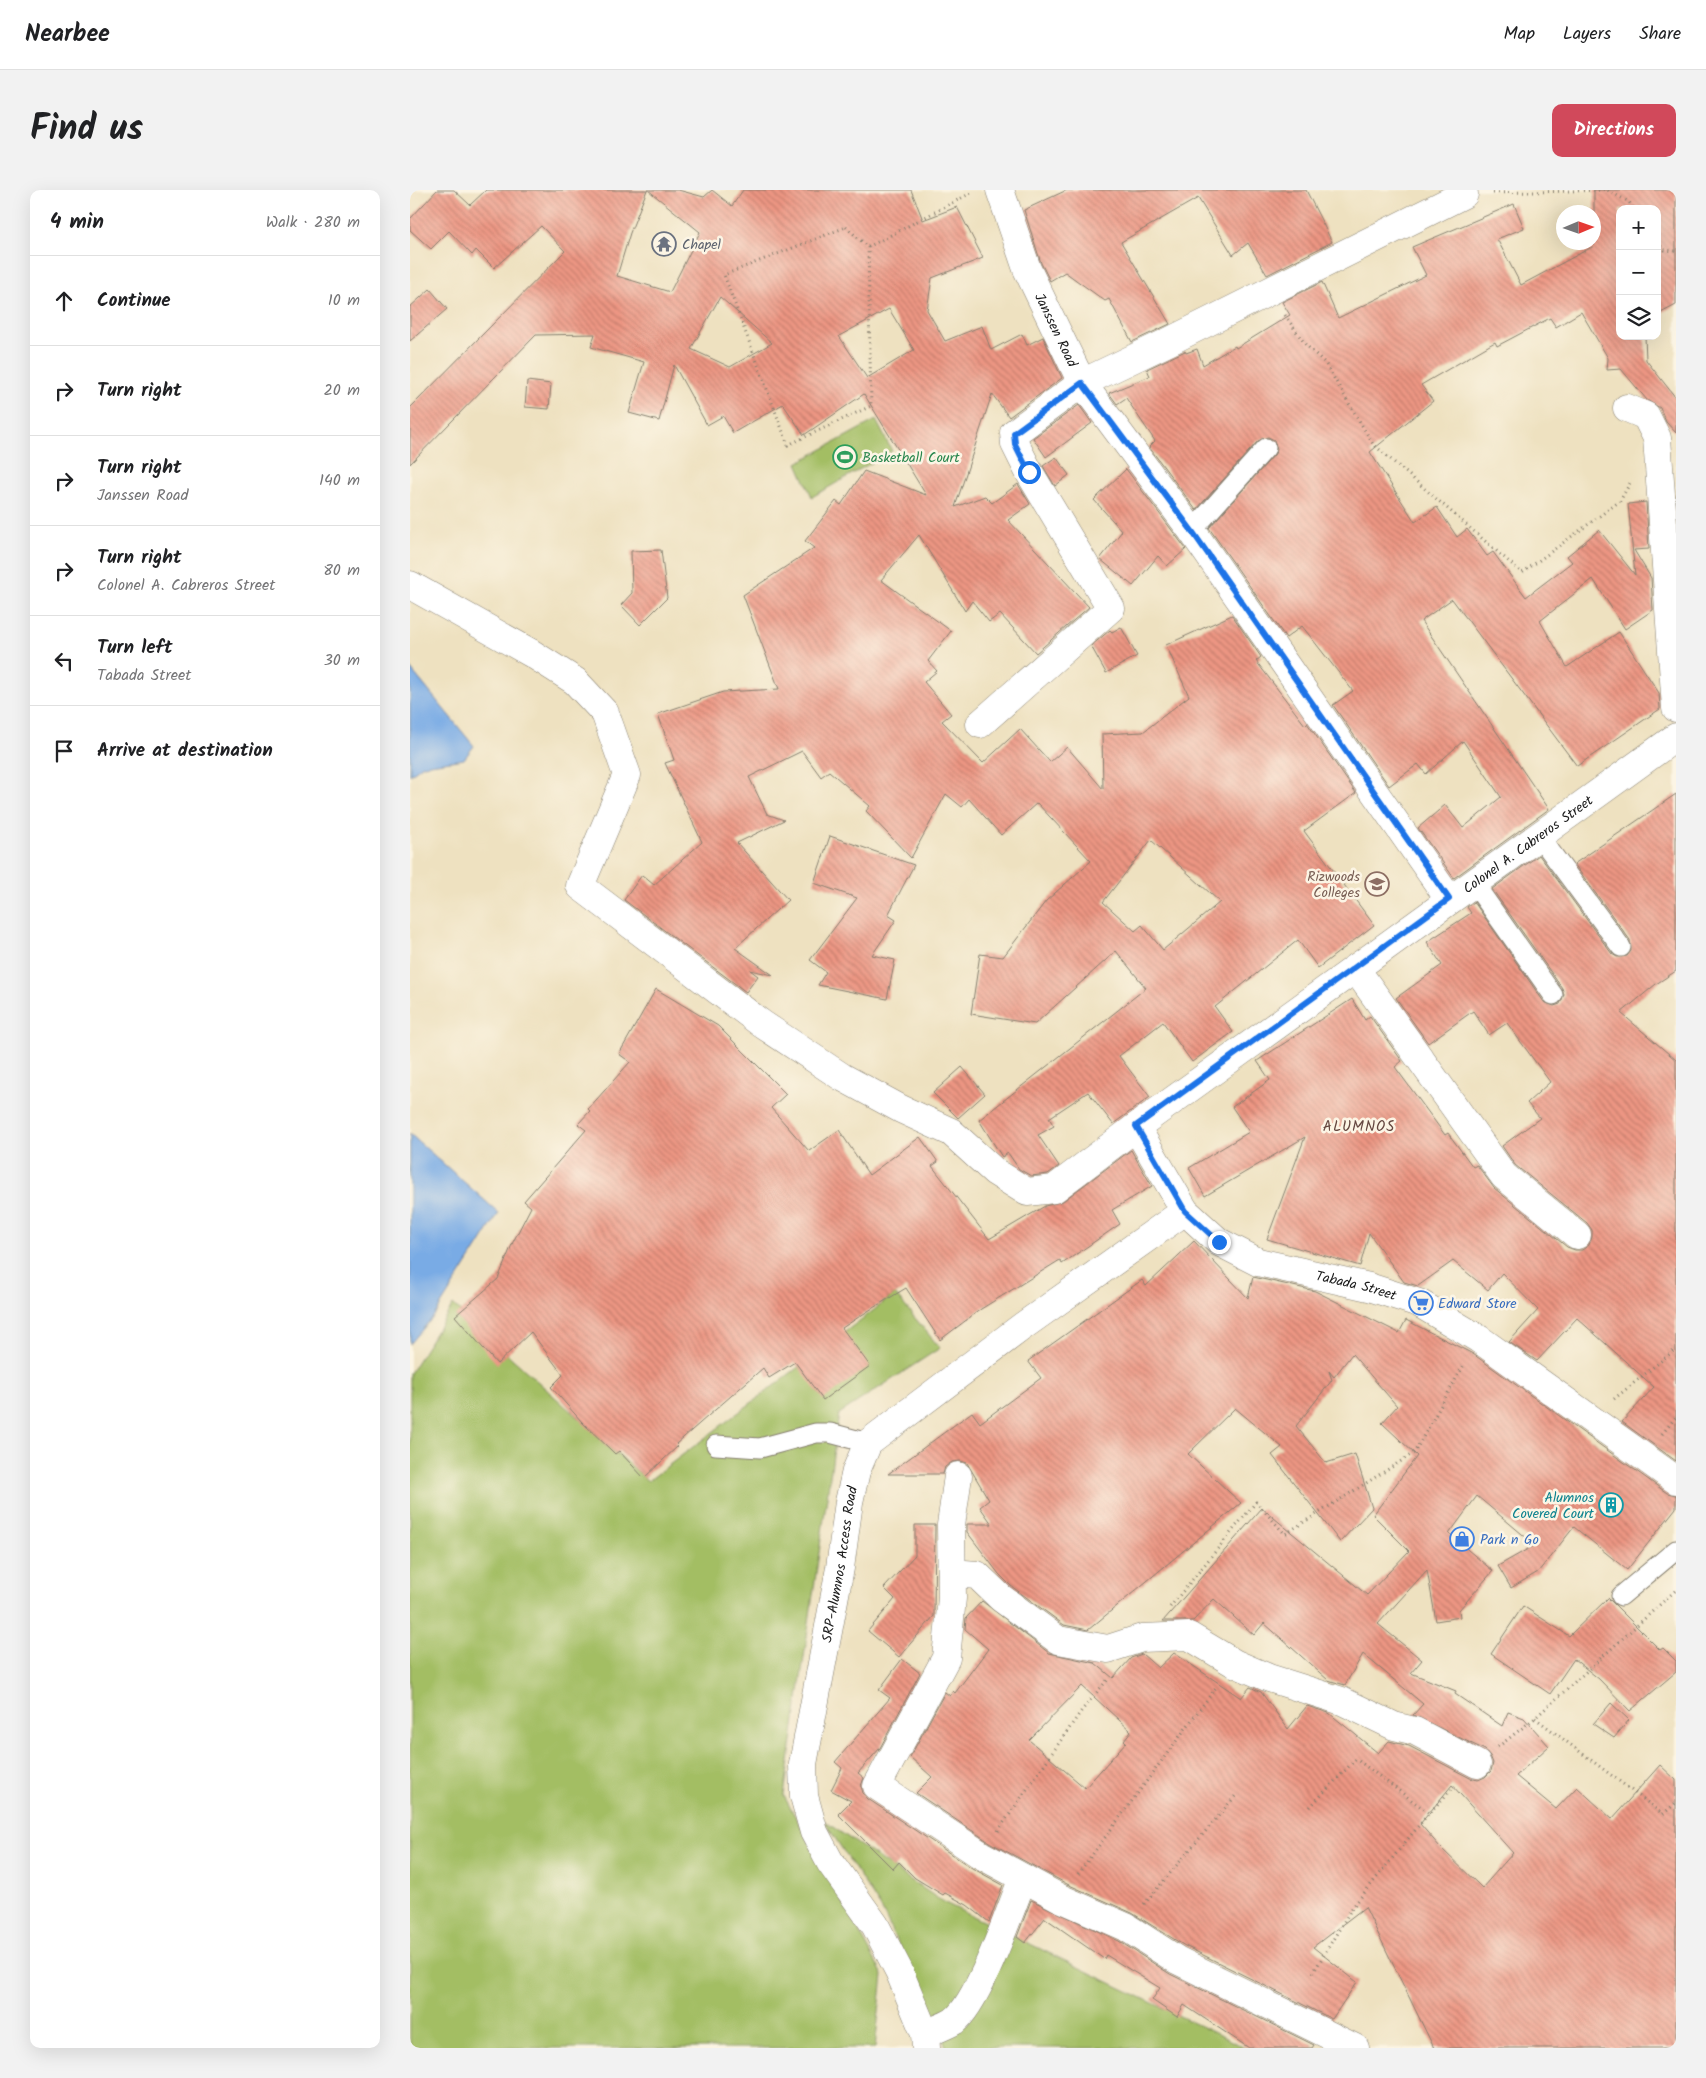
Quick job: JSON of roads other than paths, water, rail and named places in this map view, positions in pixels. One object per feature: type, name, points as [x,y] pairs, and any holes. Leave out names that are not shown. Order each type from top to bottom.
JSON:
[{"type":"street","name":"Janssen Road","points":[[1000,190],[1027,269],[1082,383],[1192,531],[1449,899]]},
{"type":"street","points":[[980,724],[1111,608],[1029,472],[1015,444],[1014,433],[1082,383],[1269,292],[1463,192]]},
{"type":"street","points":[[1627,408],[1646,416],[1657,438],[1676,708]]},
{"type":"street","name":"Colonel A. Cabreros Street","points":[[410,585],[531,653],[575,681],[605,713],[627,775],[580,886],[762,1024],[842,1077],[901,1109],[951,1132],[994,1172],[1027,1192],[1054,1189],[1136,1126],[1676,737]]},
{"type":"street","points":[[1355,968],[1504,1176],[1577,1235]]},
{"type":"street","name":"Tabada Street","points":[[1136,1126],[1185,1211],[1219,1242],[1258,1262],[1369,1287],[1419,1303],[1479,1339],[1592,1418],[1676,1480]]},
{"type":"street","points":[[868,1442],[1023,1326],[1185,1211]]},
{"type":"street","name":"SRP-Alumnos Access Road","points":[[868,1442],[856,1471],[849,1502],[840,1568],[803,1764],[804,1796],[814,1832],[830,1862],[875,1925],[899,1971],[926,2041]]},
{"type":"street","points":[[958,1476],[951,1525],[952,1598],[946,1658],[877,1786],[981,1855],[1060,1898],[1126,1927],[1177,1960],[1355,2048]]},
{"type":"street","points":[[952,1573],[977,1575],[1001,1598],[1058,1640],[1108,1648],[1142,1638],[1189,1636],[1234,1663],[1269,1678],[1342,1701],[1394,1726],[1415,1731],[1477,1764]]},
{"type":"street","points":[[926,2041],[954,2020],[970,2000],[988,1964],[1023,1878]]},
{"type":"lane","points":[[1192,531],[1266,448]]},
{"type":"lane","points":[[1539,836],[1621,947]]},
{"type":"lane","points":[[1473,882],[1553,995]]},
{"type":"lane","points":[[716,1445],[760,1448],[816,1433],[830,1433],[868,1442]]},
{"type":"lane","points":[[1621,1596],[1676,1550]]},
{"type":"water","points":[[410,668],[474,746],[464,759],[423,765],[410,775]]},
{"type":"water","points":[[410,1134],[499,1213],[434,1316],[410,1344]]},
{"type":"place","name":"Chapel","points":[[664,244]]},
{"type":"place","name":"Basketball Court","points":[[845,457]]},
{"type":"place","name":"Rizwoods Colleges","points":[[1377,884]]},
{"type":"place","name":"Edward Store","points":[[1421,1303]]},
{"type":"place","name":"Alumnos Covered Court","points":[[1611,1505]]},
{"type":"place","name":"Park n Go","points":[[1462,1539]]},
{"type":"district","name":"ALUMNOS","points":[[1359,1126]]}]
